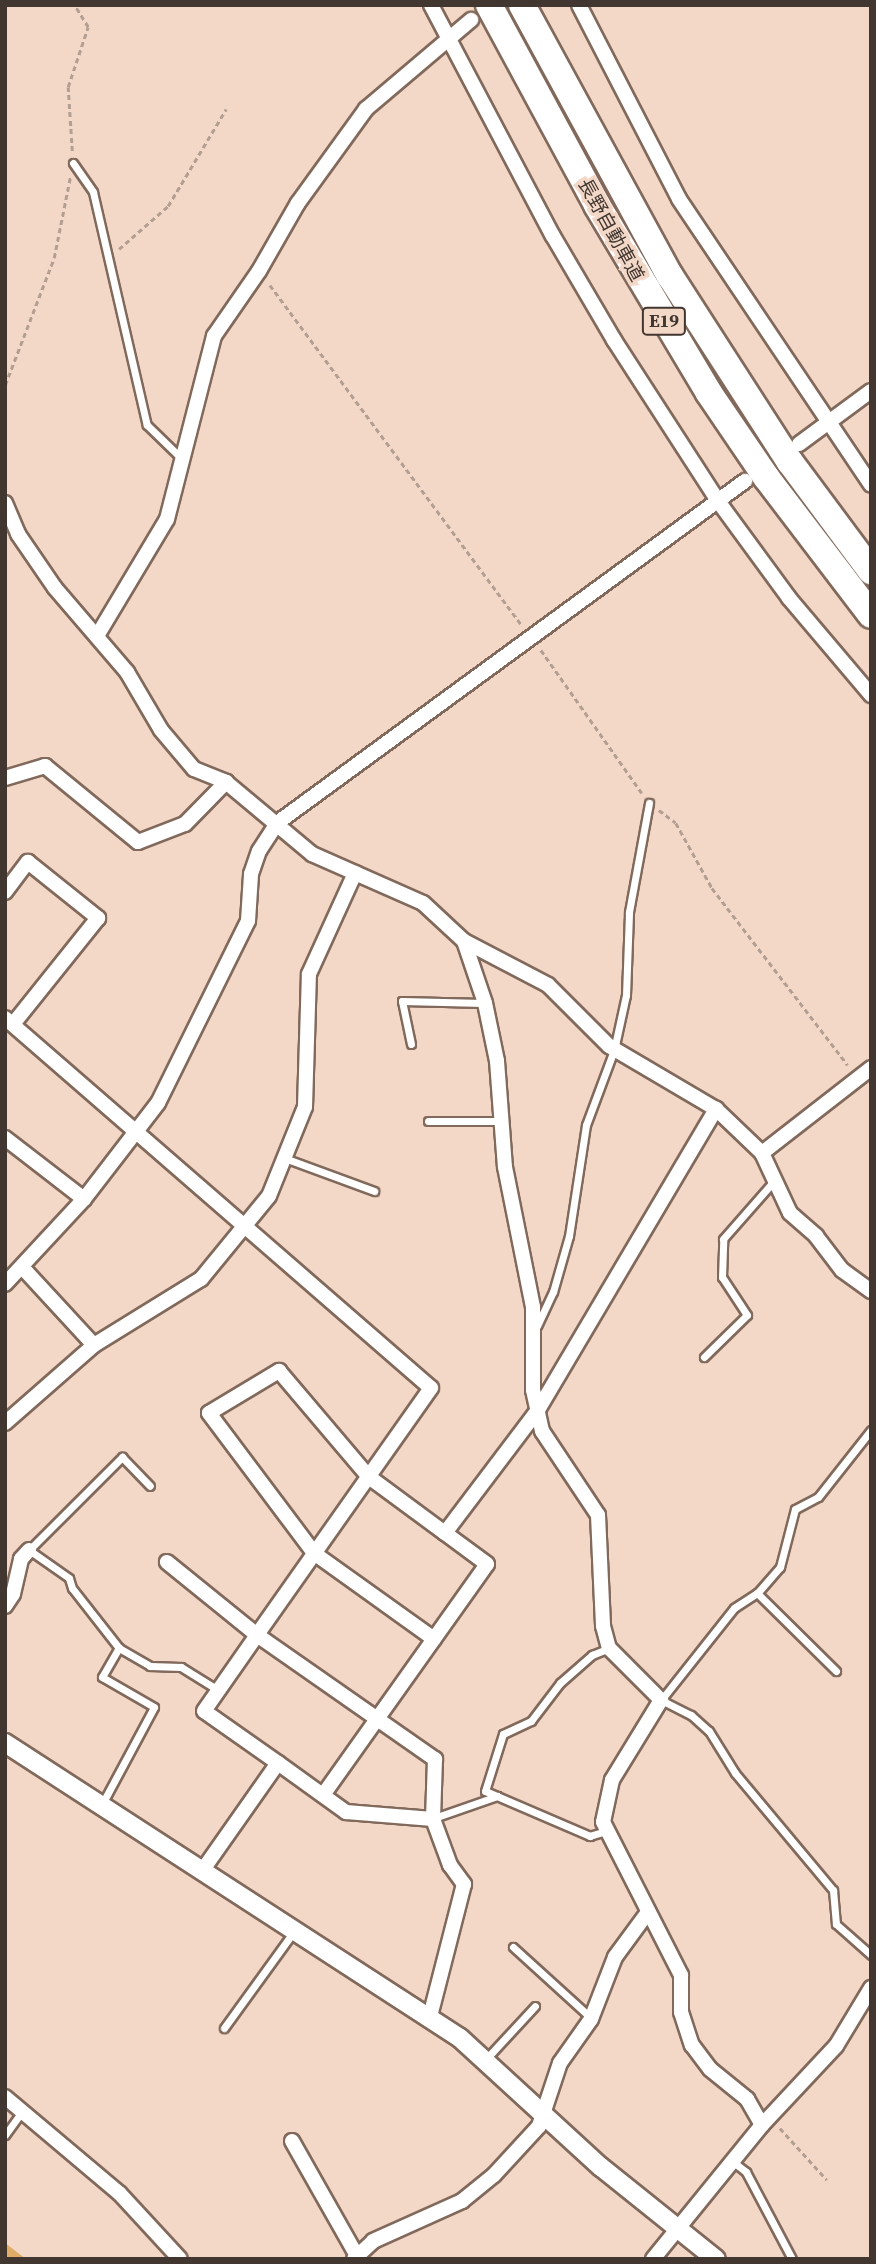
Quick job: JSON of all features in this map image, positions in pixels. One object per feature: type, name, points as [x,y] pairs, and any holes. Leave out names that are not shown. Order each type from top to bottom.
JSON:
[{"type":"highway","name":"長野自動車道","points":[[522,5],[670,276],[790,462],[871,570]]},
{"type":"highway","name":"長野自動車道","points":[[480,13],[694,370],[766,477],[871,615]]},
{"type":"street","points":[[431,5],[553,236],[718,501],[789,598],[871,695]]},
{"type":"street","points":[[579,5],[679,199],[827,425],[871,485]]},
{"type":"street","points":[[97,636],[167,519],[185,462],[214,336],[259,271],[298,203],[366,109],[480,13]]},
{"type":"street","points":[[799,444],[871,391]]},
{"type":"street","points":[[5,1284],[84,1199],[137,1132],[164,1092],[248,920],[251,874],[258,851],[277,823],[745,481]]},
{"type":"street","points":[[5,503],[18,534],[55,588],[127,672],[161,730],[194,769],[226,782],[312,854],[423,903],[464,941],[548,985],[614,1050],[716,1108],[762,1153],[790,1213],[816,1236],[842,1270],[871,1291]]},
{"type":"street","points":[[5,778],[45,766],[138,842],[185,824],[226,782]]},
{"type":"street","points":[[5,892],[28,862],[98,918],[9,1021],[246,1224],[431,1388],[204,1711],[346,1812],[433,1819]]},
{"type":"street","points":[[5,1423],[94,1345],[201,1279],[269,1196],[287,1159],[305,1107],[309,974],[355,873]]},
{"type":"street","points":[[464,941],[485,1003],[496,1060],[511,1205],[533,1307],[538,1410],[555,1455],[598,1516],[603,1626],[609,1648],[661,1700],[612,1780],[603,1822],[681,1975],[681,2012],[692,2045],[710,2069],[747,2099],[764,2122]]},
{"type":"street","points":[[762,1153],[871,1068]]},
{"type":"street","points":[[445,1533],[538,1410],[716,1108]]},
{"type":"street","points":[[5,1138],[84,1199]]},
{"type":"street","points":[[22,1267],[94,1345]]},
{"type":"street","points":[[323,1795],[377,1718],[434,1639],[487,1564],[369,1477],[279,1371],[209,1413],[314,1553],[434,1639]]},
{"type":"street","points":[[5,1606],[21,1559],[29,1550]]},
{"type":"street","points":[[167,1562],[257,1635],[435,1759],[433,1819],[450,1865],[464,1884],[430,2016]]},
{"type":"street","points":[[5,1743],[430,2016],[486,2059],[601,2167],[716,2259]]},
{"type":"street","points":[[202,1871],[278,1763]]},
{"type":"street","points":[[292,2141],[355,2257],[373,2241],[462,2201],[530,2136],[544,2112],[560,2063],[591,2019],[615,1956],[648,1912]]},
{"type":"street","points":[[653,2259],[676,2227],[764,2122],[836,2046],[871,1988]]},
{"type":"street","points":[[5,2097],[120,2194],[180,2259]]},
{"type":"lane","points":[[73,163],[93,192],[147,425],[185,462]]},
{"type":"lane","points":[[533,1336],[553,1292],[569,1236],[586,1125],[614,1050],[626,995],[629,912],[649,803]]},
{"type":"lane","points":[[411,1044],[402,1001],[485,1003]]},
{"type":"lane","points":[[428,1121],[501,1121]]},
{"type":"lane","points":[[287,1159],[374,1191]]},
{"type":"lane","points":[[704,1357],[747,1315],[723,1277],[723,1239],[774,1181]]},
{"type":"lane","points":[[871,1430],[818,1497],[795,1509],[780,1567],[757,1593],[734,1608],[661,1700],[691,1715],[709,1731],[735,1773],[833,1890],[836,1924],[871,1955]]},
{"type":"lane","points":[[150,1486],[122,1457],[29,1550],[69,1578],[72,1588],[118,1648],[150,1666],[181,1667],[218,1690]]},
{"type":"lane","points":[[757,1593],[836,1671]]},
{"type":"lane","points":[[101,1807],[154,1707],[102,1677],[118,1648]]},
{"type":"lane","points":[[606,1832],[590,1836],[485,1791],[503,1734],[531,1721],[560,1683],[592,1655],[609,1648]]},
{"type":"lane","points":[[433,1819],[497,1796]]},
{"type":"lane","points":[[224,2028],[295,1929]]},
{"type":"lane","points":[[513,1947],[591,2019]]},
{"type":"lane","points":[[486,2059],[535,2006]]},
{"type":"lane","points":[[5,2135],[23,2112]]},
{"type":"lane","points":[[732,2160],[746,2172],[792,2259]]},
{"type":"path","points":[[5,385],[54,258],[73,163],[68,87],[88,27],[74,5]]},
{"type":"path","points":[[107,258],[168,206],[226,109]]},
{"type":"path","points":[[259,271],[531,637],[649,803],[677,823],[712,888],[857,1078]]},
{"type":"path","points":[[764,2122],[786,2134],[827,2180]]},
{"type":"building","points":[[5,2243],[26,2259],[5,2259]]}]
